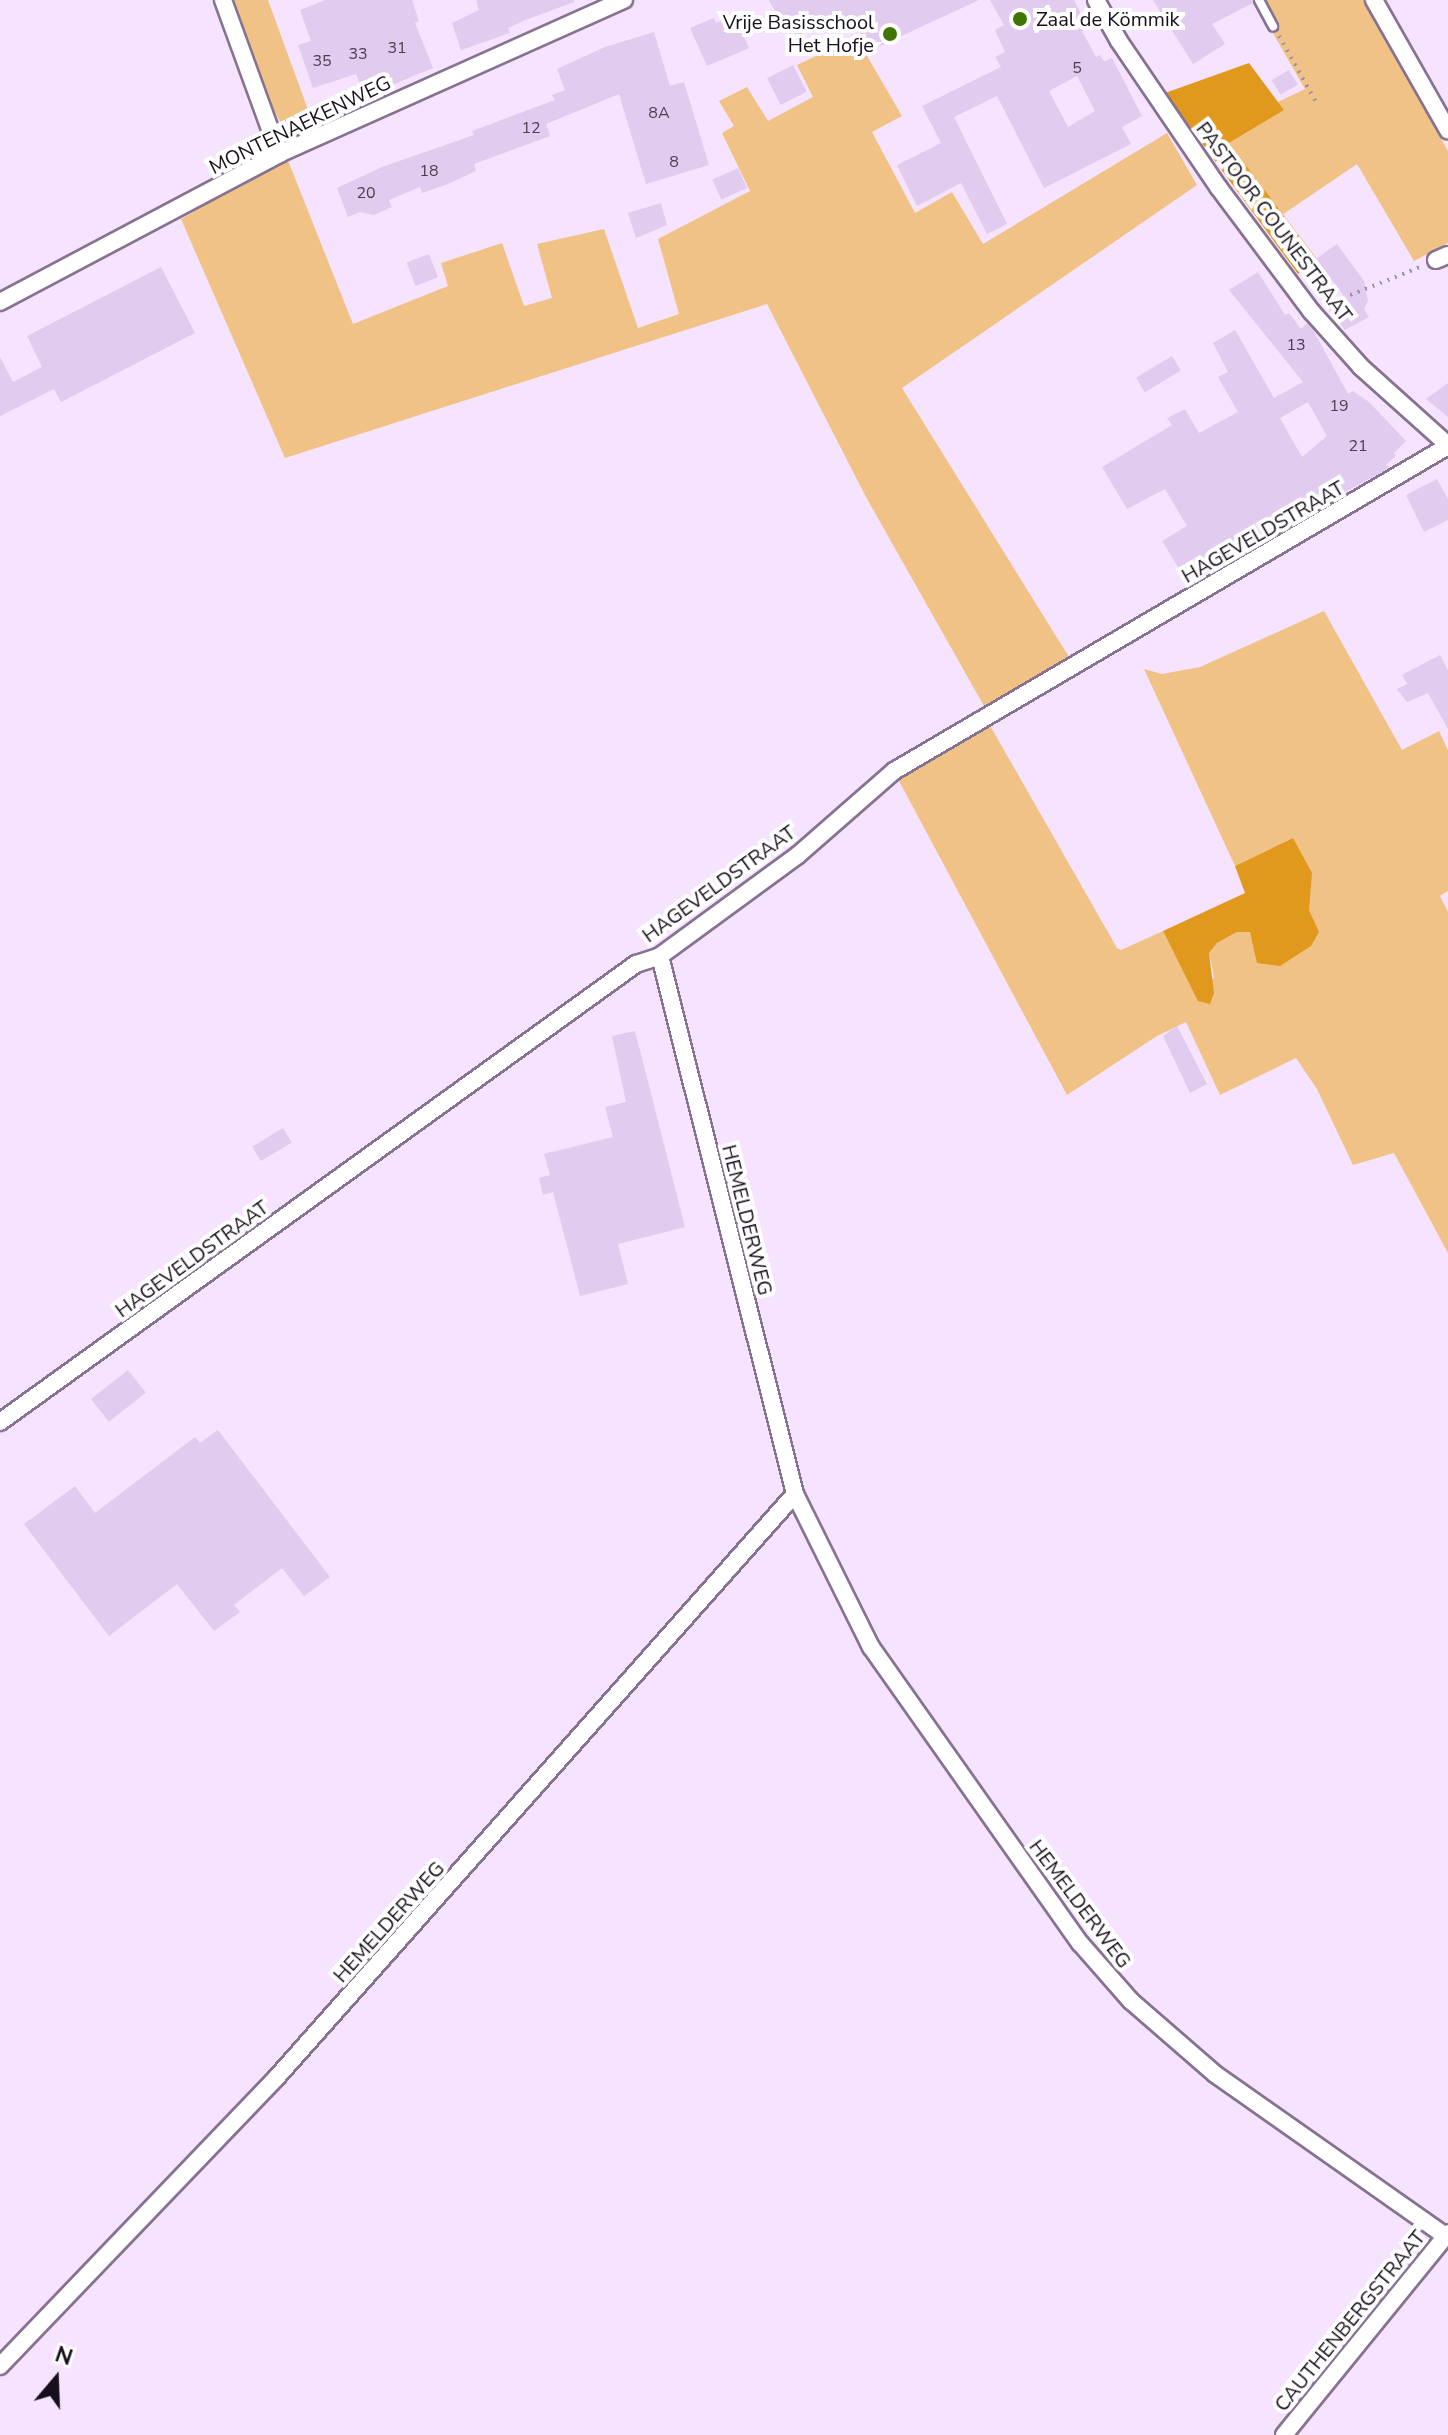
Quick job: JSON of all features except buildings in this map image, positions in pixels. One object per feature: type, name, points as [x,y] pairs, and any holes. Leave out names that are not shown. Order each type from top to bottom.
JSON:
[{"type":"street","points":[[223,0],[279,154]]},
{"type":"street","name":"MONTENAEKENWEG","points":[[0,302],[279,154],[624,0]]},
{"type":"street","name":"PASTOOR COUNESTRAAT","points":[[1096,0],[1119,41],[1210,175],[1311,311],[1361,367],[1448,446]]},
{"type":"street","points":[[1374,0],[1448,130]]},
{"type":"street","name":"HAGEVELDSTRAAT","points":[[0,1422],[636,964],[660,956],[798,855],[894,771],[1448,446]]},
{"type":"street","name":"HEMELDERWEG","points":[[660,956],[795,1494],[871,1647],[1080,1943],[1131,2001],[1215,2074],[1447,2236]]},
{"type":"street","name":"HEMELDERWEG","points":[[0,2366],[277,2077],[795,1494]]},
{"type":"street","name":"CAUTHENBERGSTRAAT","points":[[1284,2435],[1447,2236]]},
{"type":"lane","points":[[1259,0],[1273,26]]},
{"type":"path","points":[[1273,26],[1317,104]]},
{"type":"path","points":[[1311,311],[1442,258]]},
{"type":"shaded area","points":[[233,0],[268,0],[315,129],[295,134],[285,130],[273,109]]},
{"type":"shaded area","points":[[1254,0],[1364,0],[1448,151],[1448,243],[1414,261],[1357,164],[1282,215],[1229,143],[1284,110],[1278,102],[1305,89]]},
{"type":"shaded area","points":[[856,37],[902,116],[872,132],[915,213],[952,192],[983,244],[1167,133],[1197,185],[902,388],[1069,657],[984,706],[866,497],[767,304],[285,458],[181,219],[287,158],[353,324],[448,286],[441,263],[502,243],[524,306],[552,298],[537,244],[604,229],[638,328],[679,314],[658,239],[750,191],[722,133],[734,126],[719,101],[747,87],[768,121],[813,97],[797,65]]},
{"type":"shaded area","points":[[1249,63],[1284,110],[1229,143],[1316,258],[1298,274],[1165,93]]},
{"type":"shaded area","points":[[1324,611],[1402,750],[1439,731],[1448,750],[1448,891],[1440,896],[1448,912],[1448,1253],[1394,1153],[1353,1165],[1317,1089],[1296,1058],[1220,1095],[1186,1022],[1157,1036],[1067,1095],[898,779],[988,722],[1117,948],[1121,950],[1163,931],[1198,1000],[1214,977],[1209,953],[1217,943],[1237,932],[1318,932],[1309,910],[1309,893],[1293,838],[1235,866],[1144,669],[1162,674],[1200,667]]},
{"type":"shaded area","points":[[1293,838],[1312,873],[1309,910],[1319,932],[1311,946],[1280,966],[1257,963],[1250,932],[1237,932],[1217,943],[1209,953],[1214,993],[1210,1004],[1198,1001],[1163,931],[1245,893],[1235,866]]},
{"type":"place","name":"Zaal de Kömmik","points":[[1020,19]]},
{"type":"place","name":"Vrije Basisschool Het Hofje","points":[[890,34]]}]
